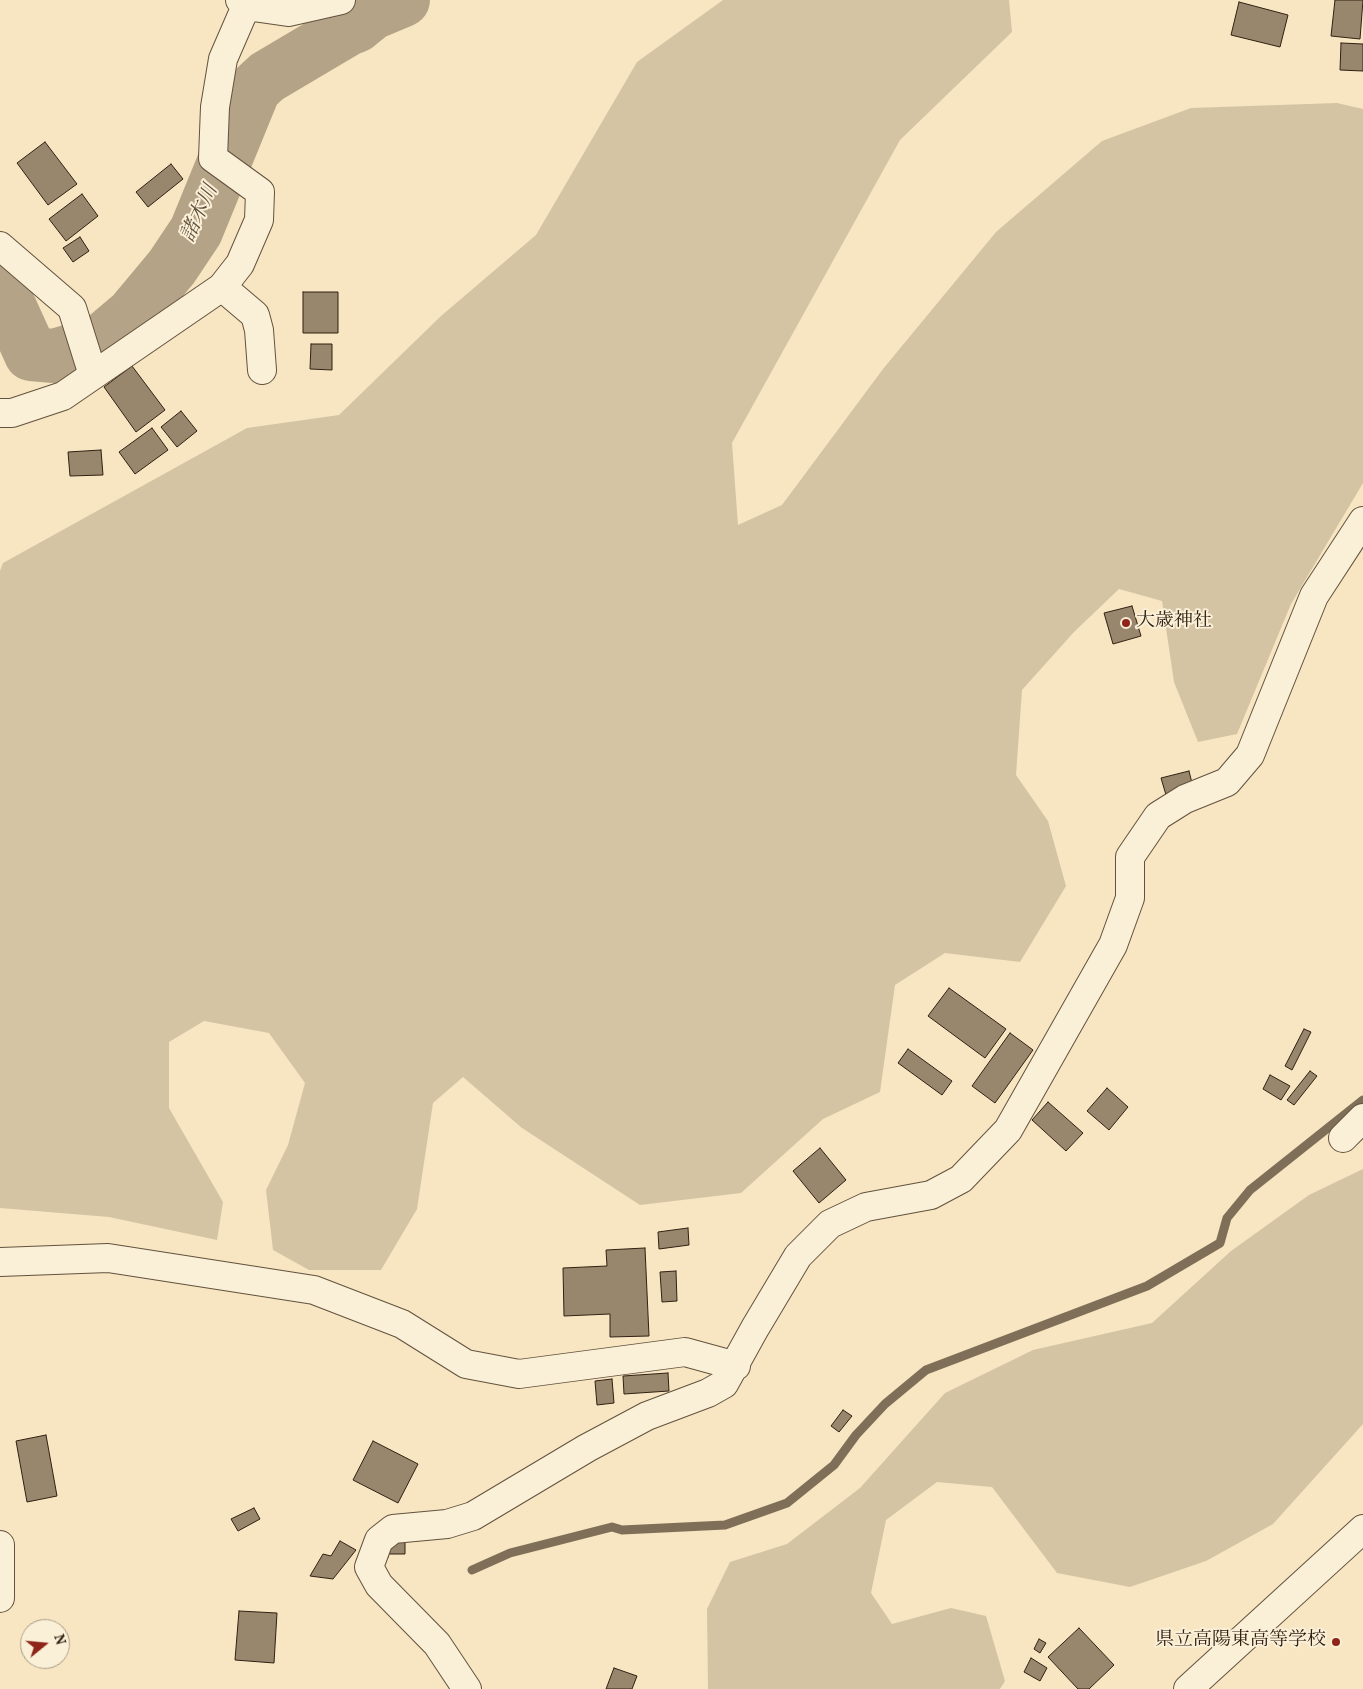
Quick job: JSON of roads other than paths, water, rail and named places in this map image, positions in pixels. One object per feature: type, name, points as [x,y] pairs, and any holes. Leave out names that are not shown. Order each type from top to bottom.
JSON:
[{"type":"street","points":[[0,413],[12,413],[63,396],[222,287],[240,264],[259,220],[260,192],[213,158],[215,107],[223,59],[243,3],[288,12],[341,0]]},
{"type":"street","points":[[0,246],[72,308],[93,375]]},
{"type":"street","points":[[222,287],[255,315],[259,330],[262,370]]},
{"type":"street","points":[[467,1689],[437,1644],[379,1585],[369,1567],[379,1540],[393,1529],[448,1524],[472,1516],[535,1477],[604,1439],[648,1416],[708,1393],[724,1384],[736,1366],[754,1328],[798,1256],[830,1224],[866,1207],[931,1195],[961,1179],[1008,1130],[1113,945],[1130,898],[1130,857],[1158,816],[1185,799],[1227,782],[1250,755],[1314,596],[1363,521]]},
{"type":"street","points":[[1343,1138],[1363,1118]]},
{"type":"street","points":[[0,1262],[108,1258],[314,1290],[402,1324],[466,1364],[519,1374],[685,1352],[736,1366]]},
{"type":"street","points":[[1188,1689],[1363,1529]]},
{"type":"street","points":[[0,1545],[0,1598]]},
{"type":"waterway","name":"諸木川","points":[[0,286],[31,354],[54,356],[100,342],[132,315],[172,267],[196,231],[254,89],[267,77],[356,26],[372,13],[403,0]]},
{"type":"waterway","points":[[472,1570],[510,1553],[612,1527],[622,1530],[725,1525],[787,1503],[834,1465],[856,1435],[885,1404],[926,1370],[1147,1286],[1220,1243],[1227,1218],[1250,1190],[1363,1100]]},
{"type":"place","name":"大歳神社","points":[[1126,623]]},
{"type":"place","name":"県立高陽東高等学校","points":[[1336,1642]]}]
